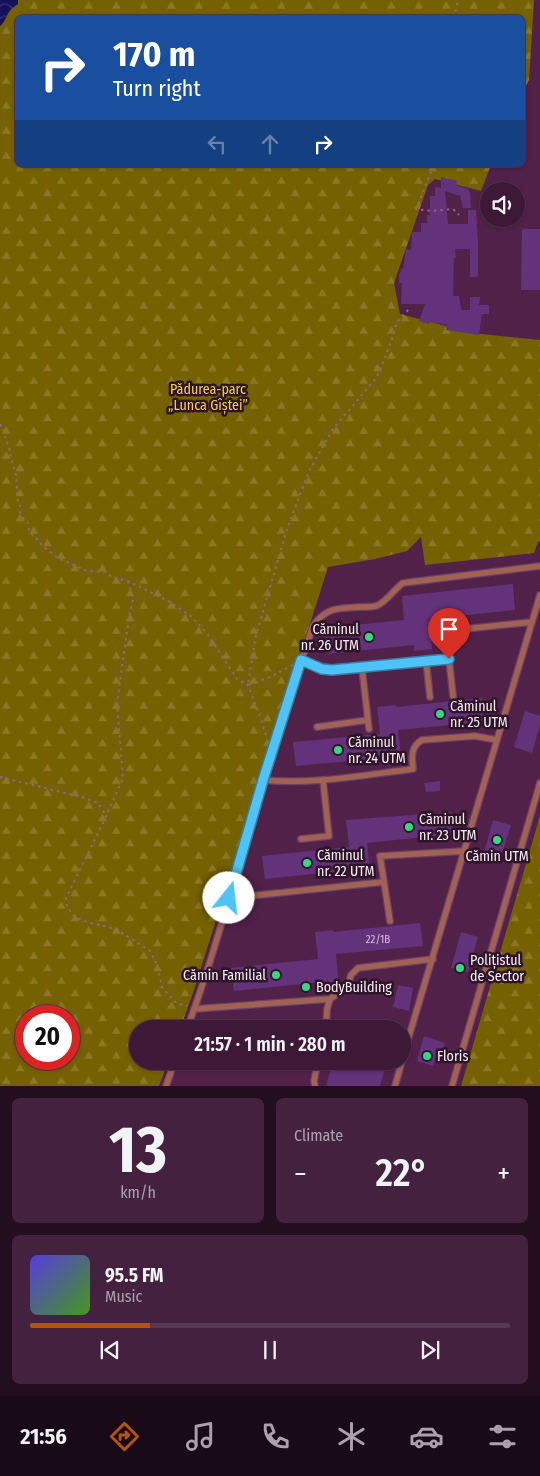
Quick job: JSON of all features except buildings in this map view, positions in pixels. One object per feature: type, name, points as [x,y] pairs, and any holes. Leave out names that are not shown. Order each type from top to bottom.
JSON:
[{"type":"lane","points":[[190,1020],[301,660],[313,626],[318,618],[325,612],[341,608],[374,607],[382,603],[396,588],[403,584],[540,566]]},
{"type":"lane","points":[[411,1031],[540,595]]},
{"type":"lane","points":[[445,631],[532,622]]},
{"type":"lane","points":[[301,660],[326,670],[449,659],[453,696]]},
{"type":"lane","points":[[426,661],[430,697]]},
{"type":"lane","points":[[362,668],[369,729]]},
{"type":"lane","points":[[317,727],[368,720]]},
{"type":"lane","points":[[263,780],[286,782],[323,780],[413,769],[412,753],[417,743],[422,740],[475,736],[497,740]]},
{"type":"lane","points":[[301,839],[329,836],[323,780]]},
{"type":"lane","points":[[452,1086],[540,784]]},
{"type":"lane","points":[[390,921],[380,856],[465,851]]},
{"type":"lane","points":[[229,898],[384,882]]},
{"type":"lane","points":[[194,1009],[330,999],[348,986],[352,975],[358,968],[433,958]]},
{"type":"lane","points":[[326,1020],[330,999]]},
{"type":"lane","points":[[166,1086],[172,1070]]},
{"type":"lane","points":[[315,1086],[316,1070]]},
{"type":"lane","points":[[395,1086],[399,1070]]},
{"type":"path","points":[[455,15],[458,0]]},
{"type":"path","points":[[430,167],[431,172],[416,209],[431,211],[454,209],[459,215]]},
{"type":"path","points":[[268,741],[248,685],[255,639],[287,529],[309,471],[333,429],[377,377],[390,346],[397,322],[410,309]]},
{"type":"path","points":[[0,424],[9,446],[16,475],[20,512],[28,523],[29,531],[58,558],[87,571],[106,572],[112,577],[128,581],[170,602],[192,617],[206,632],[237,679],[248,685],[270,677],[301,660]]},
{"type":"path","points":[[128,581],[133,599],[118,703],[122,778],[106,816],[66,898],[67,907],[74,917],[116,929],[150,951],[157,965],[162,988],[176,1003],[194,1009]]},
{"type":"path","points":[[0,776],[82,797],[98,803],[106,816]]},
{"type":"green space","name":"Pădurea-parc „Lunca Gîștei”","points":[[18,0],[534,0],[529,80],[525,88],[525,15],[15,15],[15,167],[490,167],[484,182],[480,182],[480,191],[435,179],[428,185],[394,283],[400,314],[472,333],[540,340],[540,541],[534,553],[425,565],[421,537],[407,551],[328,567],[183,1020],[129,1020],[129,1070],[165,1070],[159,1086],[0,1086],[0,26],[9,12],[18,4]]},
{"type":"green space","points":[[540,816],[540,1086],[461,1086]]},
{"type":"water","points":[[0,0],[18,0],[18,4],[9,12],[0,26]]},
{"type":"place","name":"Căminul nr. 26 UTM","points":[[369,637]]},
{"type":"place","name":"Căminul nr. 25 UTM","points":[[440,714]]},
{"type":"place","name":"Căminul nr. 24 UTM","points":[[338,750]]},
{"type":"place","name":"Căminul nr. 23 UTM","points":[[409,827]]},
{"type":"place","name":"Cămin UTM","points":[[497,840]]},
{"type":"place","name":"Căminul nr. 22 UTM","points":[[307,863]]},
{"type":"place","name":"Polițistul de Sector","points":[[460,968]]},
{"type":"place","name":"Cămin Familial","points":[[276,975]]},
{"type":"place","name":"BodyBuilding","points":[[306,987]]},
{"type":"place","name":"Floris","points":[[427,1056]]},
{"type":"route","points":[[229,898],[263,780],[301,660],[322,669],[332,670],[449,659]]}]
